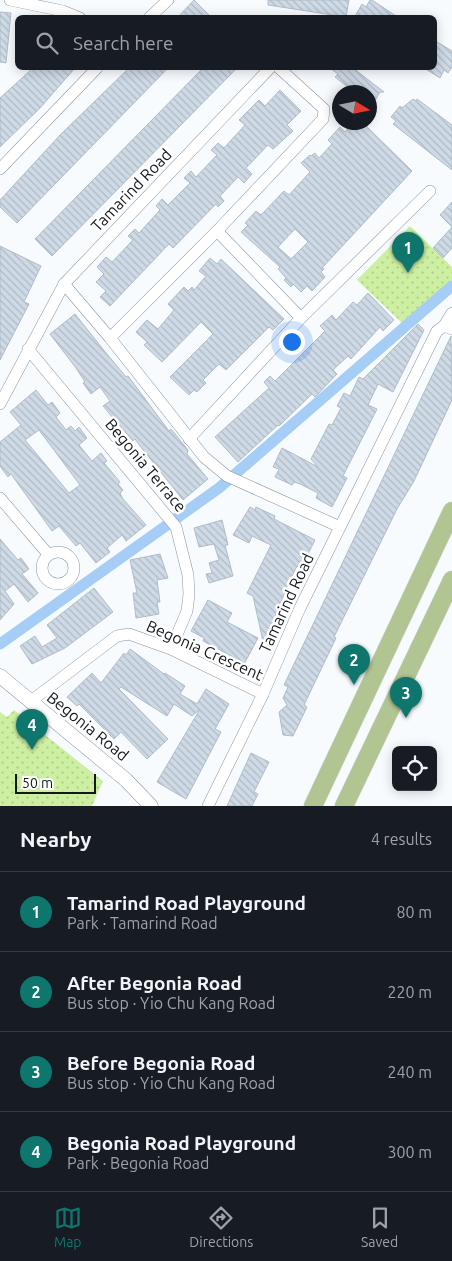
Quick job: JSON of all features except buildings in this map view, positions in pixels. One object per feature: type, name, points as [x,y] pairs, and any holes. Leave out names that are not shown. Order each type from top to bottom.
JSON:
[{"type":"main road","points":[[313,806],[452,512]]},
{"type":"main road","points":[[344,806],[452,580]]},
{"type":"street","points":[[10,0],[63,11],[73,15]]},
{"type":"street","points":[[152,15],[168,0]]},
{"type":"street","points":[[0,169],[95,70]]},
{"type":"street","name":"Tamarind Road","points":[[0,404],[64,284],[268,70]]},
{"type":"street","points":[[110,338],[217,231],[323,119],[324,109],[281,70]]},
{"type":"street","points":[[189,438],[301,318],[430,191]]},
{"type":"street","points":[[217,231],[301,318]]},
{"type":"street","points":[[64,284],[110,338],[204,457],[232,479],[340,527]]},
{"type":"street","name":"Tamarind Road","points":[[264,694],[300,608],[437,331],[448,328],[452,313]]},
{"type":"street","name":"Begonia Terrace","points":[[28,349],[172,522],[188,575],[189,594],[187,611],[171,649]]},
{"type":"street","points":[[0,498],[48,554]]},
{"type":"street","name":"Begonia Crescent","points":[[31,701],[116,636],[129,634],[171,649],[264,694],[208,806]]},
{"type":"street","name":"Begonia Road","points":[[0,676],[126,780],[146,804]]},
{"type":"green space","points":[[410,226],[452,267],[452,280],[402,323],[357,280]]},
{"type":"green space","points":[[14,710],[103,781],[92,806],[0,806],[0,712],[7,717]]},
{"type":"waterway","points":[[0,644],[219,488],[452,286]]},
{"type":"place","name":"Tamarind Road Playground","points":[[408,273]]},
{"type":"place","name":"After Begonia Road","points":[[354,685]]},
{"type":"place","name":"Before Begonia Road","points":[[406,718]]},
{"type":"place","name":"Begonia Road Playground","points":[[32,750]]}]
